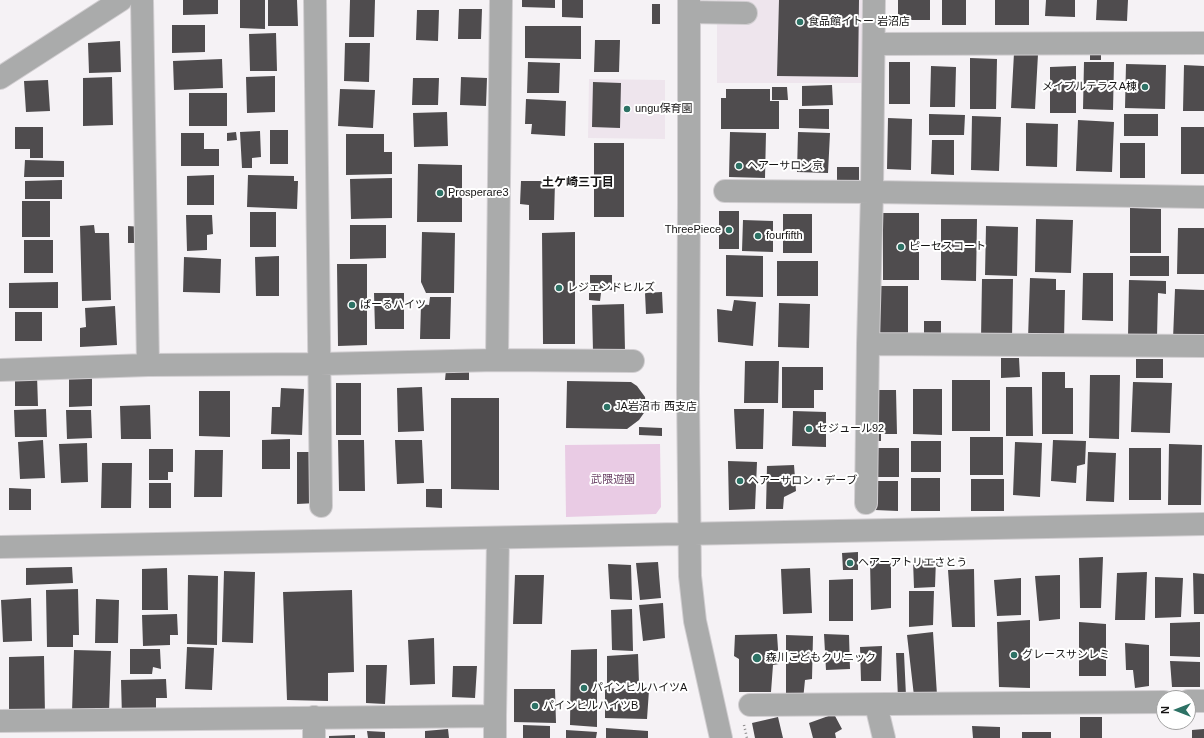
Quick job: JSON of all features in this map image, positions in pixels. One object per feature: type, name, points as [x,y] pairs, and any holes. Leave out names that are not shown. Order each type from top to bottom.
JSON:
[{"type":"street","points":[[0,78],[121,0]]},
{"type":"street","points":[[142,0],[148,365]]},
{"type":"street","points":[[315,0],[321,506]]},
{"type":"street","points":[[497,360],[501,0]]},
{"type":"street","points":[[866,504],[874,0]]},
{"type":"street","points":[[721,738],[695,621],[690,576],[688,392],[689,6],[746,13]]},
{"type":"street","points":[[874,44],[1204,44]]},
{"type":"street","points":[[725,192],[872,192],[1204,197]]},
{"type":"street","points":[[868,344],[1204,346]]},
{"type":"street","points":[[0,370],[148,365],[320,364],[497,360],[633,361]]},
{"type":"street","points":[[0,547],[1204,524]]},
{"type":"street","points":[[495,738],[498,538]]},
{"type":"street","points":[[746,712],[876,705],[1156,702]]},
{"type":"street","points":[[876,705],[884,738]]},
{"type":"street","points":[[0,721],[314,728],[495,716]]},
{"type":"path","points":[[746,712],[747,738]]},
{"type":"shaded area","points":[[717,0],[864,0],[864,83],[717,83]]},
{"type":"shaded area","name":"ungu保育園","points":[[589,79],[665,80],[665,139],[588,138]]},
{"type":"green space","name":"武隈遊園","points":[[660,444],[661,507],[656,514],[566,517],[565,445]]},
{"type":"building","points":[[183,0],[218,0],[218,14],[183,15]]},
{"type":"building","points":[[240,0],[265,0],[265,29],[240,28]]},
{"type":"building","points":[[268,0],[297,0],[298,26],[268,26]]},
{"type":"building","points":[[350,0],[375,0],[374,37],[349,37]]},
{"type":"building","points":[[522,0],[555,0],[555,8],[522,7]]},
{"type":"building","points":[[562,0],[583,0],[583,18],[562,17]]},
{"type":"building","points":[[779,0],[859,0],[858,77],[777,76]]},
{"type":"building","points":[[898,0],[930,0],[930,20],[898,20]]},
{"type":"building","points":[[942,0],[966,0],[966,25],[942,25]]},
{"type":"building","points":[[995,0],[1029,0],[1029,25],[995,25]]},
{"type":"building","points":[[1046,0],[1075,0],[1075,17],[1045,16]]},
{"type":"building","points":[[1097,0],[1128,0],[1127,21],[1096,20]]},
{"type":"building","points":[[652,4],[660,4],[660,24],[652,24]]},
{"type":"building","points":[[459,9],[482,9],[481,39],[458,39]]},
{"type":"building","points":[[417,10],[439,10],[438,41],[416,40]]},
{"type":"building","points":[[172,25],[205,25],[205,52],[172,53]]},
{"type":"building","points":[[525,26],[581,26],[581,59],[525,58]]},
{"type":"building","points":[[276,33],[277,71],[250,71],[249,34]]},
{"type":"building","points":[[595,40],[620,40],[619,72],[594,72]]},
{"type":"building","points":[[120,41],[121,72],[89,73],[88,43]]},
{"type":"building","points":[[345,43],[370,43],[369,82],[344,81]]},
{"type":"building","points":[[1090,50],[1101,50],[1101,60],[1090,60]]},
{"type":"building","points":[[1014,53],[1038,54],[1035,109],[1011,108]]},
{"type":"building","points":[[970,58],[997,59],[996,109],[970,109]]},
{"type":"building","points":[[222,59],[223,88],[174,90],[173,61]]},
{"type":"building","points":[[528,62],[560,63],[559,93],[527,93]]},
{"type":"building","points":[[889,62],[910,62],[910,104],[889,104]]},
{"type":"building","points":[[1084,62],[1114,62],[1113,110],[1083,109]]},
{"type":"building","name":"メイプルテラスA棟","points":[[1126,64],[1166,65],[1165,109],[1125,108]]},
{"type":"building","points":[[1184,65],[1204,66],[1204,111],[1183,111]]},
{"type":"building","points":[[931,66],[956,67],[955,107],[930,107]]},
{"type":"building","points":[[1076,66],[1076,113],[1050,113],[1050,67]]},
{"type":"building","points":[[275,76],[275,112],[247,113],[246,77]]},
{"type":"building","points":[[112,77],[113,125],[83,126],[83,78]]},
{"type":"building","points":[[461,77],[487,78],[486,106],[460,105]]},
{"type":"building","points":[[413,78],[439,78],[438,105],[412,105]]},
{"type":"building","points":[[48,80],[50,111],[26,112],[24,81]]},
{"type":"building","points":[[593,82],[621,83],[620,128],[592,127]]},
{"type":"building","points":[[832,85],[833,105],[802,106],[802,86]]},
{"type":"building","points":[[772,87],[787,87],[788,100],[772,100]]},
{"type":"building","points":[[340,89],[375,90],[373,128],[338,126]]},
{"type":"building","points":[[726,89],[770,89],[770,101],[779,101],[779,129],[721,129],[721,98],[726,98]]},
{"type":"building","points":[[189,93],[227,93],[227,126],[189,126]]},
{"type":"building","points":[[526,99],[566,101],[565,136],[531,134],[532,124],[525,124]]},
{"type":"building","points":[[799,109],[829,109],[829,129],[799,128]]},
{"type":"building","points":[[447,112],[448,146],[414,147],[413,113]]},
{"type":"building","points":[[929,114],[965,115],[964,135],[929,135]]},
{"type":"building","points":[[1124,114],[1158,114],[1158,136],[1124,136]]},
{"type":"building","points":[[972,116],[1001,117],[999,171],[971,170]]},
{"type":"building","points":[[888,118],[912,119],[911,170],[887,169]]},
{"type":"building","points":[[1078,120],[1114,122],[1112,172],[1076,171]]},
{"type":"building","points":[[1026,123],[1058,124],[1057,167],[1026,166]]},
{"type":"building","points":[[15,127],[43,127],[43,158],[30,158],[30,149],[15,149]]},
{"type":"building","points":[[1181,127],[1204,127],[1204,174],[1181,174]]},
{"type":"building","points":[[270,130],[288,130],[288,164],[270,164]]},
{"type":"building","points":[[260,131],[261,157],[252,158],[252,168],[242,168],[240,132]]},
{"type":"building","points":[[236,132],[237,140],[227,141],[227,133]]},
{"type":"building","points":[[730,132],[766,133],[765,178],[729,177]]},
{"type":"building","points":[[798,132],[830,133],[828,173],[797,172]]},
{"type":"building","points":[[181,133],[204,133],[204,149],[219,149],[219,166],[181,166]]},
{"type":"building","points":[[346,134],[384,134],[384,152],[392,152],[392,174],[346,175]]},
{"type":"building","points":[[932,140],[954,140],[954,175],[931,174]]},
{"type":"building","points":[[594,143],[624,143],[624,217],[594,217]]},
{"type":"building","points":[[1120,143],[1145,143],[1145,178],[1120,178]]},
{"type":"building","points":[[25,160],[64,161],[64,177],[24,177]]},
{"type":"building","name":"Prosperare3","points":[[418,164],[462,165],[462,222],[417,222]]},
{"type":"building","points":[[837,167],[859,167],[859,181],[837,181]]},
{"type":"building","points":[[214,175],[214,205],[187,205],[187,176]]},
{"type":"building","points":[[248,175],[294,176],[294,181],[298,181],[297,209],[247,207]]},
{"type":"building","points":[[392,178],[392,218],[351,219],[350,179]]},
{"type":"building","points":[[62,180],[62,199],[25,199],[25,181]]},
{"type":"building","points":[[521,181],[555,181],[554,220],[529,220],[529,205],[520,204]]},
{"type":"building","points":[[22,201],[50,201],[50,237],[22,237]]},
{"type":"building","points":[[1130,208],[1161,209],[1161,253],[1130,253]]},
{"type":"building","name":"ThreePiece","points":[[719,211],[739,211],[739,249],[719,249]]},
{"type":"building","points":[[250,212],[276,212],[276,247],[250,247]]},
{"type":"building","name":"ピーセスコート","points":[[883,213],[919,213],[919,280],[883,280]]},
{"type":"building","points":[[783,214],[812,214],[812,253],[783,253]]},
{"type":"building","points":[[186,215],[212,215],[213,234],[207,235],[207,250],[187,251]]},
{"type":"building","points":[[941,219],[977,219],[976,281],[941,280]]},
{"type":"building","points":[[1036,219],[1073,220],[1071,273],[1035,272]]},
{"type":"building","name":"fourfifth","points":[[743,220],[773,221],[773,252],[742,251]]},
{"type":"building","points":[[94,225],[95,233],[109,233],[111,300],[82,301],[80,226]]},
{"type":"building","points":[[350,225],[386,225],[386,258],[350,259]]},
{"type":"building","points":[[128,226],[142,227],[142,243],[128,243]]},
{"type":"building","points":[[986,226],[1018,227],[1017,276],[985,275]]},
{"type":"building","points":[[1178,228],[1204,228],[1204,274],[1177,274]]},
{"type":"building","points":[[422,232],[455,233],[454,293],[426,293],[421,282]]},
{"type":"building","name":"レジェンドヒルズ","points":[[575,232],[575,344],[543,344],[542,233]]},
{"type":"building","points":[[24,240],[53,240],[53,273],[24,273]]},
{"type":"building","points":[[726,255],[763,256],[763,297],[726,296]]},
{"type":"building","points":[[279,256],[279,296],[256,296],[255,257]]},
{"type":"building","points":[[1130,256],[1169,256],[1169,276],[1130,276]]},
{"type":"building","points":[[184,257],[221,259],[220,293],[183,292]]},
{"type":"building","points":[[777,261],[818,261],[818,296],[777,296]]},
{"type":"building","name":"ぱーるハイツ","points":[[337,264],[367,264],[367,345],[338,346]]},
{"type":"building","points":[[1083,273],[1113,273],[1113,321],[1082,320]]},
{"type":"building","points":[[590,275],[612,275],[612,290],[590,290]]},
{"type":"building","points":[[1030,278],[1056,279],[1056,290],[1065,290],[1064,341],[1028,339]]},
{"type":"building","points":[[982,279],[1013,279],[1012,339],[981,339]]},
{"type":"building","points":[[1129,280],[1166,281],[1166,294],[1158,293],[1157,338],[1128,337]]},
{"type":"building","points":[[58,282],[58,308],[9,308],[9,283]]},
{"type":"building","points":[[875,286],[908,286],[908,338],[876,339]]},
{"type":"building","points":[[1175,289],[1204,290],[1204,340],[1173,339]]},
{"type":"building","points":[[662,292],[663,313],[646,314],[645,293]]},
{"type":"building","points":[[374,293],[404,293],[404,329],[375,329]]},
{"type":"building","points":[[589,293],[601,293],[600,301],[589,300]]},
{"type":"building","points":[[430,297],[451,297],[450,339],[420,339],[421,304],[429,305]]},
{"type":"building","points":[[734,300],[756,302],[753,346],[718,342],[717,309],[732,311]]},
{"type":"building","points":[[779,303],[810,304],[809,348],[778,347]]},
{"type":"building","points":[[624,304],[625,351],[593,352],[592,305]]},
{"type":"building","points":[[115,306],[117,345],[80,347],[80,328],[86,327],[85,308]]},
{"type":"building","points":[[15,312],[42,312],[42,341],[15,341]]},
{"type":"building","points":[[924,321],[941,321],[941,337],[924,337]]},
{"type":"building","points":[[1001,358],[1019,358],[1020,377],[1001,378]]},
{"type":"building","points":[[1136,359],[1163,359],[1163,378],[1136,378]]},
{"type":"building","points":[[745,361],[779,361],[778,403],[744,403]]},
{"type":"building","points":[[782,367],[823,367],[823,390],[814,390],[814,408],[782,408]]},
{"type":"building","points":[[446,370],[469,370],[469,380],[445,380]]},
{"type":"building","points":[[1042,372],[1065,372],[1065,388],[1073,388],[1073,434],[1042,434]]},
{"type":"building","points":[[92,374],[92,406],[69,407],[69,375]]},
{"type":"building","points":[[37,375],[38,406],[15,406],[15,376]]},
{"type":"building","points":[[1090,375],[1120,375],[1119,439],[1089,438]]},
{"type":"building","points":[[952,380],[990,380],[990,431],[952,431]]},
{"type":"building","name":"JA岩沼市 西支店","points":[[567,381],[631,382],[637,386],[645,397],[646,410],[639,420],[627,429],[566,428]]},
{"type":"building","points":[[1133,382],[1172,383],[1170,433],[1131,432]]},
{"type":"building","points":[[336,383],[361,383],[361,435],[336,435]]},
{"type":"building","points":[[422,387],[424,431],[398,432],[397,388]]},
{"type":"building","points":[[1006,387],[1032,387],[1033,436],[1006,436]]},
{"type":"building","points":[[281,388],[304,389],[302,435],[271,434],[272,407],[280,407]]},
{"type":"building","points":[[913,389],[942,389],[942,435],[913,434]]},
{"type":"building","points":[[871,390],[896,390],[897,434],[881,434],[881,441],[872,441]]},
{"type":"building","points":[[199,391],[230,391],[230,437],[199,436]]},
{"type":"building","points":[[451,398],[499,398],[499,490],[451,489]]},
{"type":"building","points":[[150,405],[151,439],[121,439],[120,406]]},
{"type":"building","points":[[46,409],[47,437],[15,437],[14,410]]},
{"type":"building","points":[[734,409],[764,409],[763,449],[736,449]]},
{"type":"building","points":[[66,410],[91,410],[92,438],[67,439]]},
{"type":"building","name":"セジュール92","points":[[793,411],[826,412],[826,447],[792,446]]},
{"type":"building","points":[[639,427],[662,428],[662,436],[639,435]]},
{"type":"building","points":[[970,437],[1003,437],[1003,475],[970,475]]},
{"type":"building","points":[[290,439],[290,469],[262,469],[262,440]]},
{"type":"building","points":[[43,440],[45,478],[20,479],[18,442]]},
{"type":"building","points":[[338,440],[364,440],[365,491],[339,491]]},
{"type":"building","points":[[395,440],[422,440],[424,483],[397,484]]},
{"type":"building","points":[[1053,440],[1086,441],[1085,464],[1077,466],[1076,483],[1051,481]]},
{"type":"building","points":[[911,441],[941,441],[941,472],[911,472]]},
{"type":"building","points":[[1015,442],[1042,443],[1040,497],[1013,495]]},
{"type":"building","points":[[87,443],[88,482],[61,483],[59,444]]},
{"type":"building","points":[[1169,444],[1202,445],[1201,505],[1168,505]]},
{"type":"building","points":[[871,448],[899,448],[899,477],[871,477]]},
{"type":"building","points":[[1129,448],[1161,448],[1161,500],[1129,500]]},
{"type":"building","points":[[149,449],[173,449],[173,472],[168,472],[168,480],[149,480]]},
{"type":"building","points":[[195,450],[223,450],[222,497],[194,497]]},
{"type":"building","points":[[297,452],[316,452],[317,503],[297,504]]},
{"type":"building","points":[[1088,452],[1116,453],[1114,502],[1086,501]]},
{"type":"building","points":[[728,461],[757,462],[755,509],[729,510]]},
{"type":"building","points":[[102,463],[132,463],[131,508],[101,508]]},
{"type":"building","points":[[794,465],[796,491],[784,497],[783,509],[766,509],[767,466]]},
{"type":"building","points":[[911,478],[940,478],[940,511],[911,511]]},
{"type":"building","points":[[971,479],[1004,479],[1004,511],[971,511]]},
{"type":"building","points":[[875,481],[898,481],[898,511],[875,510]]},
{"type":"building","points":[[149,483],[171,483],[171,508],[149,508]]},
{"type":"building","points":[[9,488],[31,489],[31,510],[9,510]]},
{"type":"building","points":[[426,489],[442,489],[442,508],[426,507]]},
{"type":"building","points":[[858,552],[858,570],[843,570],[842,553]]},
{"type":"building","points":[[1103,557],[1101,608],[1080,608],[1079,558]]},
{"type":"building","points":[[891,559],[891,608],[871,610],[870,560]]},
{"type":"building","points":[[936,559],[935,587],[914,588],[913,560]]},
{"type":"building","points":[[658,562],[661,598],[640,600],[636,563]]},
{"type":"building","points":[[608,564],[631,565],[632,600],[610,599]]},
{"type":"building","points":[[72,567],[73,583],[26,585],[26,568]]},
{"type":"building","points":[[167,568],[168,610],[142,610],[142,569]]},
{"type":"building","points":[[810,568],[812,613],[783,614],[781,569]]},
{"type":"building","points":[[974,569],[975,627],[952,627],[948,570]]},
{"type":"building","points":[[224,571],[255,572],[253,643],[222,642]]},
{"type":"building","points":[[1147,572],[1145,620],[1115,620],[1117,573]]},
{"type":"building","points":[[1193,573],[1204,574],[1204,614],[1194,614]]},
{"type":"building","points":[[188,575],[218,576],[217,645],[187,644]]},
{"type":"building","points":[[515,575],[544,575],[542,624],[513,624]]},
{"type":"building","points":[[1060,575],[1060,619],[1039,621],[1035,576]]},
{"type":"building","points":[[1155,577],[1183,578],[1181,617],[1155,618]]},
{"type":"building","points":[[1021,578],[1021,615],[997,616],[994,580]]},
{"type":"building","points":[[853,579],[853,621],[829,621],[829,580]]},
{"type":"building","points":[[78,589],[79,635],[73,635],[73,647],[47,647],[46,590]]},
{"type":"building","points":[[352,590],[354,672],[328,673],[328,701],[287,700],[283,592]]},
{"type":"building","points":[[909,591],[934,591],[933,625],[909,627]]},
{"type":"building","points":[[31,598],[32,641],[3,642],[1,600]]},
{"type":"building","points":[[96,599],[119,600],[118,643],[95,643]]},
{"type":"building","points":[[663,603],[665,638],[643,641],[639,605]]},
{"type":"building","points":[[632,609],[633,651],[612,650],[611,610]]},
{"type":"building","points":[[177,614],[178,635],[170,635],[170,645],[143,646],[142,615]]},
{"type":"building","name":"グレースサンレミ","points":[[1030,620],[1030,688],[999,687],[997,622]]},
{"type":"building","points":[[1079,622],[1106,624],[1106,676],[1079,676]]},
{"type":"building","points":[[1200,622],[1200,657],[1170,656],[1170,623]]},
{"type":"building","points":[[933,632],[937,695],[914,696],[907,635]]},
{"type":"building","points":[[777,634],[779,664],[773,665],[771,692],[739,692],[739,659],[734,656],[735,635]]},
{"type":"building","points":[[824,634],[849,635],[850,669],[826,670]]},
{"type":"building","points":[[786,635],[813,636],[812,679],[805,680],[803,700],[786,702]]},
{"type":"building","points":[[434,638],[435,684],[410,685],[408,640]]},
{"type":"building","points":[[1125,643],[1149,645],[1149,686],[1135,688],[1133,670],[1126,670]]},
{"type":"building","points":[[882,646],[881,681],[861,681],[860,647]]},
{"type":"building","points":[[187,647],[214,648],[212,690],[185,689]]},
{"type":"building","points":[[130,649],[160,649],[161,669],[153,667],[152,674],[130,674]]},
{"type":"building","name":"パインヒルハイツA","points":[[597,649],[597,727],[570,725],[571,650]]},
{"type":"building","points":[[74,650],[111,651],[109,713],[72,712]]},
{"type":"building","points":[[896,653],[904,653],[906,696],[898,698]]},
{"type":"building","points":[[638,654],[639,684],[607,683],[607,656]]},
{"type":"building","points":[[44,656],[45,716],[9,717],[9,657]]},
{"type":"building","points":[[1170,661],[1200,662],[1200,687],[1172,687]]},
{"type":"building","points":[[366,665],[387,665],[385,704],[366,703]]},
{"type":"building","points":[[453,666],[477,666],[475,698],[452,697]]},
{"type":"building","points":[[166,679],[167,698],[156,698],[156,716],[122,717],[121,680]]},
{"type":"building","points":[[605,688],[649,690],[647,719],[605,718]]},
{"type":"building","name":"パインヒルハイツB","points":[[514,689],[555,689],[556,723],[514,722]]},
{"type":"building","points":[[834,714],[842,729],[835,733],[836,738],[813,738],[809,723]]},
{"type":"building","points":[[778,717],[783,738],[755,738],[752,723]]},
{"type":"building","points":[[1080,717],[1102,717],[1102,738],[1080,738]]},
{"type":"building","points":[[523,725],[550,726],[550,738],[523,738]]},
{"type":"building","points":[[972,726],[1000,727],[1000,738],[973,738]]},
{"type":"building","points":[[606,728],[648,731],[648,738],[606,738]]},
{"type":"building","points":[[448,729],[449,738],[425,738],[425,731]]},
{"type":"building","points":[[1204,729],[1204,738],[1192,738],[1192,730]]},
{"type":"building","points":[[566,730],[597,732],[596,738],[566,738]]},
{"type":"building","points":[[367,731],[385,732],[385,738],[368,738]]},
{"type":"building","points":[[1022,732],[1051,732],[1051,738],[1022,738]]},
{"type":"building","points":[[355,735],[355,738],[329,738],[329,736]]},
{"type":"place","name":"食品館イトー 岩沼店","points":[[800,22]]},
{"type":"place","name":"メイプルテラスA棟","points":[[1145,87]]},
{"type":"place","name":"ungu保育園","points":[[627,109]]},
{"type":"place","name":"ヘアーサロン京","points":[[739,166]]},
{"type":"place","name":"Prosperare3","points":[[440,193]]},
{"type":"place","name":"ThreePiece","points":[[729,230]]},
{"type":"place","name":"fourfifth","points":[[758,236]]},
{"type":"place","name":"ピーセスコート","points":[[901,247]]},
{"type":"place","name":"レジェンドヒルズ","points":[[559,288]]},
{"type":"place","name":"ぱーるハイツ","points":[[352,305]]},
{"type":"place","name":"JA岩沼市 西支店","points":[[607,407]]},
{"type":"place","name":"セジュール92","points":[[809,429]]},
{"type":"place","name":"ヘアーサロン・デーブ","points":[[740,481]]},
{"type":"place","name":"ヘアーアトリエさとう","points":[[850,563]]},
{"type":"place","name":"グレースサンレミ","points":[[1014,655]]},
{"type":"place","name":"森川こどもクリニック","points":[[757,658]]},
{"type":"place","name":"パインヒルハイツA","points":[[584,688]]},
{"type":"place","name":"パインヒルハイツB","points":[[535,706]]},
{"type":"district","name":"土ケ崎三丁目","points":[[578,183]]}]
